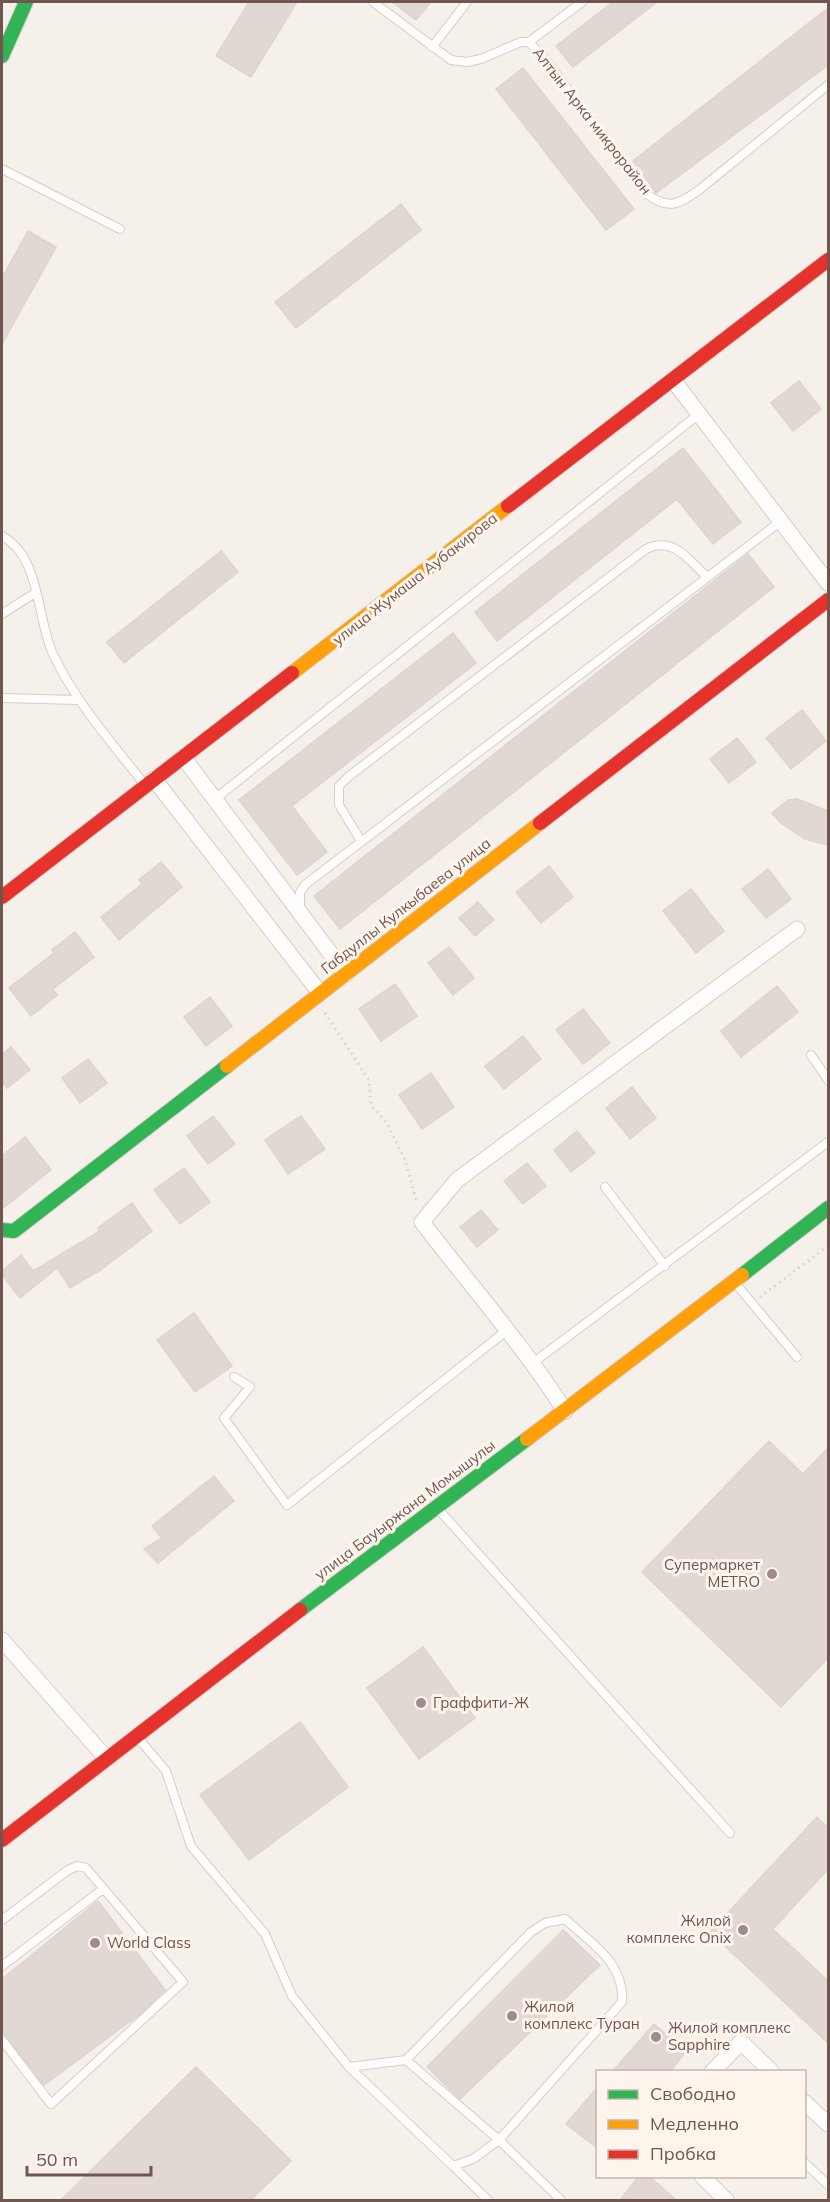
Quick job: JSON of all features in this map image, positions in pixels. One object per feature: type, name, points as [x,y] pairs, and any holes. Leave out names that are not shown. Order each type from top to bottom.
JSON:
[{"type":"street","points":[[2,56],[26,2]]},
{"type":"street","name":"улица Жумаша Аубакирова","points":[[2,897],[828,260]]},
{"type":"street","points":[[673,380],[828,584]]},
{"type":"street","name":"Габдуллы Кулкыбаева улица","points":[[2,1230],[14,1231],[828,600]]},
{"type":"street","points":[[183,757],[346,974]]},
{"type":"street","points":[[150,783],[318,995]]},
{"type":"street","points":[[565,1411],[534,1362],[506,1331],[422,1222],[457,1180],[797,929]]},
{"type":"street","name":"улица Бауыржана Момышулы","points":[[2,1840],[435,1506],[565,1411],[828,1208]]},
{"type":"street","points":[[2,1640],[106,1758]]},
{"type":"street","points":[[714,2070],[741,2042],[770,2070]]},
{"type":"street","points":[[806,2104],[828,2124]]},
{"type":"street","points":[[704,2178],[726,2200]]},
{"type":"lane","name":"Алтын Арка микрорайон","points":[[373,2],[451,60],[467,62],[521,42],[529,42],[549,64],[644,192],[657,201],[667,204],[681,203],[828,85]]},
{"type":"lane","points":[[432,47],[467,2]]},
{"type":"lane","points":[[529,42],[582,2]]},
{"type":"lane","points":[[2,169],[120,229]]},
{"type":"lane","points":[[215,799],[699,414]]},
{"type":"lane","points":[[300,913],[300,892],[306,884],[781,521]]},
{"type":"lane","points":[[2,536],[9,540],[30,565],[35,593],[52,652],[78,700],[150,783]]},
{"type":"lane","points":[[361,841],[339,805],[339,786],[645,549],[667,544],[677,549],[707,577]]},
{"type":"lane","points":[[2,614],[35,593]]},
{"type":"lane","points":[[2,698],[78,700]]},
{"type":"lane","points":[[811,1055],[828,1080]]},
{"type":"lane","points":[[534,1362],[828,1142]]},
{"type":"lane","points":[[605,1187],[665,1266]]},
{"type":"lane","points":[[733,1281],[797,1357]]},
{"type":"lane","points":[[234,1377],[250,1387],[224,1418],[287,1505],[506,1331]]},
{"type":"lane","points":[[435,1506],[730,1833]]},
{"type":"lane","points":[[137,1737],[166,1771],[191,1846],[266,1934],[292,1996],[349,2067],[488,2200]]},
{"type":"lane","points":[[2,1920],[78,1866],[86,1869],[183,1982],[51,2104],[2,2040]]},
{"type":"lane","points":[[2,1966],[103,1889]]},
{"type":"lane","points":[[349,2067],[406,2060],[531,1932],[545,1923],[565,1919],[613,1963],[623,1985],[622,2002],[498,2140],[473,2159],[453,2166]]},
{"type":"lane","points":[[406,2060],[498,2140],[561,2200]]},
{"type":"lane","points":[[806,2164],[828,2185]]},
{"type":"path","points":[[318,995],[369,1080],[371,1105],[388,1125],[405,1160],[422,1222]]},
{"type":"path","points":[[752,1304],[828,1246]]},
{"type":"building","points":[[249,2],[297,2],[251,77],[216,56]]},
{"type":"building","points":[[392,2],[431,2],[416,20]]},
{"type":"building","points":[[613,2],[657,2],[573,67],[556,46]]},
{"type":"building","points":[[828,8],[828,65],[656,193],[633,161]]},
{"type":"building","points":[[523,68],[634,209],[606,230],[496,89]]},
{"type":"building","points":[[401,204],[421,230],[296,328],[275,302]]},
{"type":"building","points":[[28,231],[56,247],[2,344],[2,278]]},
{"type":"building","points":[[799,381],[821,409],[793,431],[771,403]]},
{"type":"building","points":[[683,448],[741,522],[713,544],[677,499],[497,641],[475,612]]},
{"type":"building","points":[[221,551],[238,572],[124,663],[107,642]]},
{"type":"building","points":[[748,554],[774,587],[340,929],[314,896]]},
{"type":"building","points":[[453,633],[476,663],[292,806],[327,852],[297,875],[239,800]]},
{"type":"building","points":[[802,710],[826,741],[791,769],[766,738]]},
{"type":"building","points":[[737,738],[756,762],[729,783],[710,759]]},
{"type":"building","points":[[797,799],[828,811],[828,845],[805,839],[781,823],[772,813],[788,800]]},
{"type":"building","points":[[161,862],[182,887],[119,940],[101,917],[142,884],[139,880]]},
{"type":"building","points":[[549,866],[573,897],[541,923],[516,892]]},
{"type":"building","points":[[768,869],[791,899],[766,918],[742,889]]},
{"type":"building","points":[[691,889],[724,931],[696,953],[663,911]]},
{"type":"building","points":[[478,902],[494,920],[475,936],[459,918]]},
{"type":"building","points":[[75,932],[94,957],[53,989],[57,995],[31,1016],[9,988],[54,953],[52,950]]},
{"type":"building","points":[[449,947],[474,978],[453,995],[428,963]]},
{"type":"building","points":[[395,984],[417,1016],[381,1041],[359,1009]]},
{"type":"building","points":[[777,986],[798,1012],[741,1057],[721,1031]]},
{"type":"building","points":[[210,997],[232,1026],[206,1046],[184,1017]]},
{"type":"building","points":[[583,1009],[610,1043],[583,1064],[556,1030]]},
{"type":"building","points":[[523,1036],[541,1059],[504,1089],[485,1066]]},
{"type":"building","points":[[11,1047],[30,1070],[7,1088],[2,1082],[2,1054]]},
{"type":"building","points":[[88,1059],[107,1083],[80,1103],[62,1078]]},
{"type":"building","points":[[431,1073],[454,1107],[422,1129],[399,1095]]},
{"type":"building","points":[[632,1087],[656,1118],[630,1139],[606,1108]]},
{"type":"building","points":[[213,1116],[235,1144],[208,1164],[187,1136]]},
{"type":"building","points":[[301,1116],[325,1149],[288,1174],[265,1140]]},
{"type":"building","points":[[577,1131],[595,1153],[571,1172],[554,1150]]},
{"type":"building","points":[[25,1137],[51,1170],[2,1209],[2,1156]]},
{"type":"building","points":[[527,1163],[546,1186],[523,1204],[504,1181]]},
{"type":"building","points":[[184,1168],[210,1202],[180,1224],[154,1190]]},
{"type":"building","points":[[132,1203],[152,1231],[102,1269],[70,1288],[57,1268],[20,1298],[2,1275],[2,1271],[21,1255],[33,1271],[100,1231],[98,1228]]},
{"type":"building","points":[[481,1210],[498,1230],[477,1247],[460,1227]]},
{"type":"building","points":[[194,1313],[232,1366],[195,1392],[157,1340]]},
{"type":"building","points":[[769,1441],[803,1474],[828,1448],[828,1658],[781,1707],[642,1572]]},
{"type":"building","points":[[214,1476],[234,1501],[158,1563],[144,1549],[162,1538],[152,1526]]},
{"type":"building","points":[[423,1647],[475,1718],[419,1759],[367,1688]]},
{"type":"building","points":[[300,1722],[348,1787],[249,1860],[200,1795]]},
{"type":"building","name":"Жилой комплекс Onix","points":[[817,1817],[828,1828],[828,1869],[773,1929],[828,1981],[828,2043],[710,1932]]},
{"type":"building","points":[[98,1901],[165,1990],[140,2014],[44,2085],[2,2031],[2,1979]]},
{"type":"building","name":"Жилой комплекс Туран","points":[[563,1930],[600,1965],[460,2099],[427,2067]]},
{"type":"building","name":"Жилой комплекс Sapphire","points":[[654,2024],[686,2051],[672,2070],[614,2070]]},
{"type":"building","points":[[196,2067],[291,2161],[251,2200],[61,2200]]},
{"type":"building","points":[[596,2089],[596,2147],[566,2124]]},
{"type":"building","points":[[637,2178],[651,2178],[676,2200],[620,2200]]},
{"type":"traffic: fast","points":[[2,56],[26,2]]},
{"type":"traffic: fast","points":[[2,1230],[14,1231],[227,1066]]},
{"type":"traffic: fast","points":[[742,1275],[828,1208]]},
{"type":"traffic: fast","points":[[300,1610],[527,1439]]},
{"type":"traffic: slow","points":[[292,673],[508,506]]},
{"type":"traffic: slow","points":[[227,1066],[540,823]]},
{"type":"traffic: slow","points":[[527,1439],[742,1275]]},
{"type":"traffic: jam","points":[[508,506],[828,260]]},
{"type":"traffic: jam","points":[[540,823],[828,600]]},
{"type":"traffic: jam","points":[[2,897],[292,673]]},
{"type":"traffic: jam","points":[[2,1840],[300,1610]]},
{"type":"place","name":"Супермаркет METRO","points":[[772,1574]]},
{"type":"place","name":"Граффити-Ж","points":[[421,1703]]},
{"type":"place","name":"Жилой комплекс Onix","points":[[743,1930]]},
{"type":"place","name":"World Class","points":[[95,1943]]},
{"type":"place","name":"Жилой комплекс Туран","points":[[512,2016]]},
{"type":"place","name":"Жилой комплекс Sapphire","points":[[656,2037]]}]
